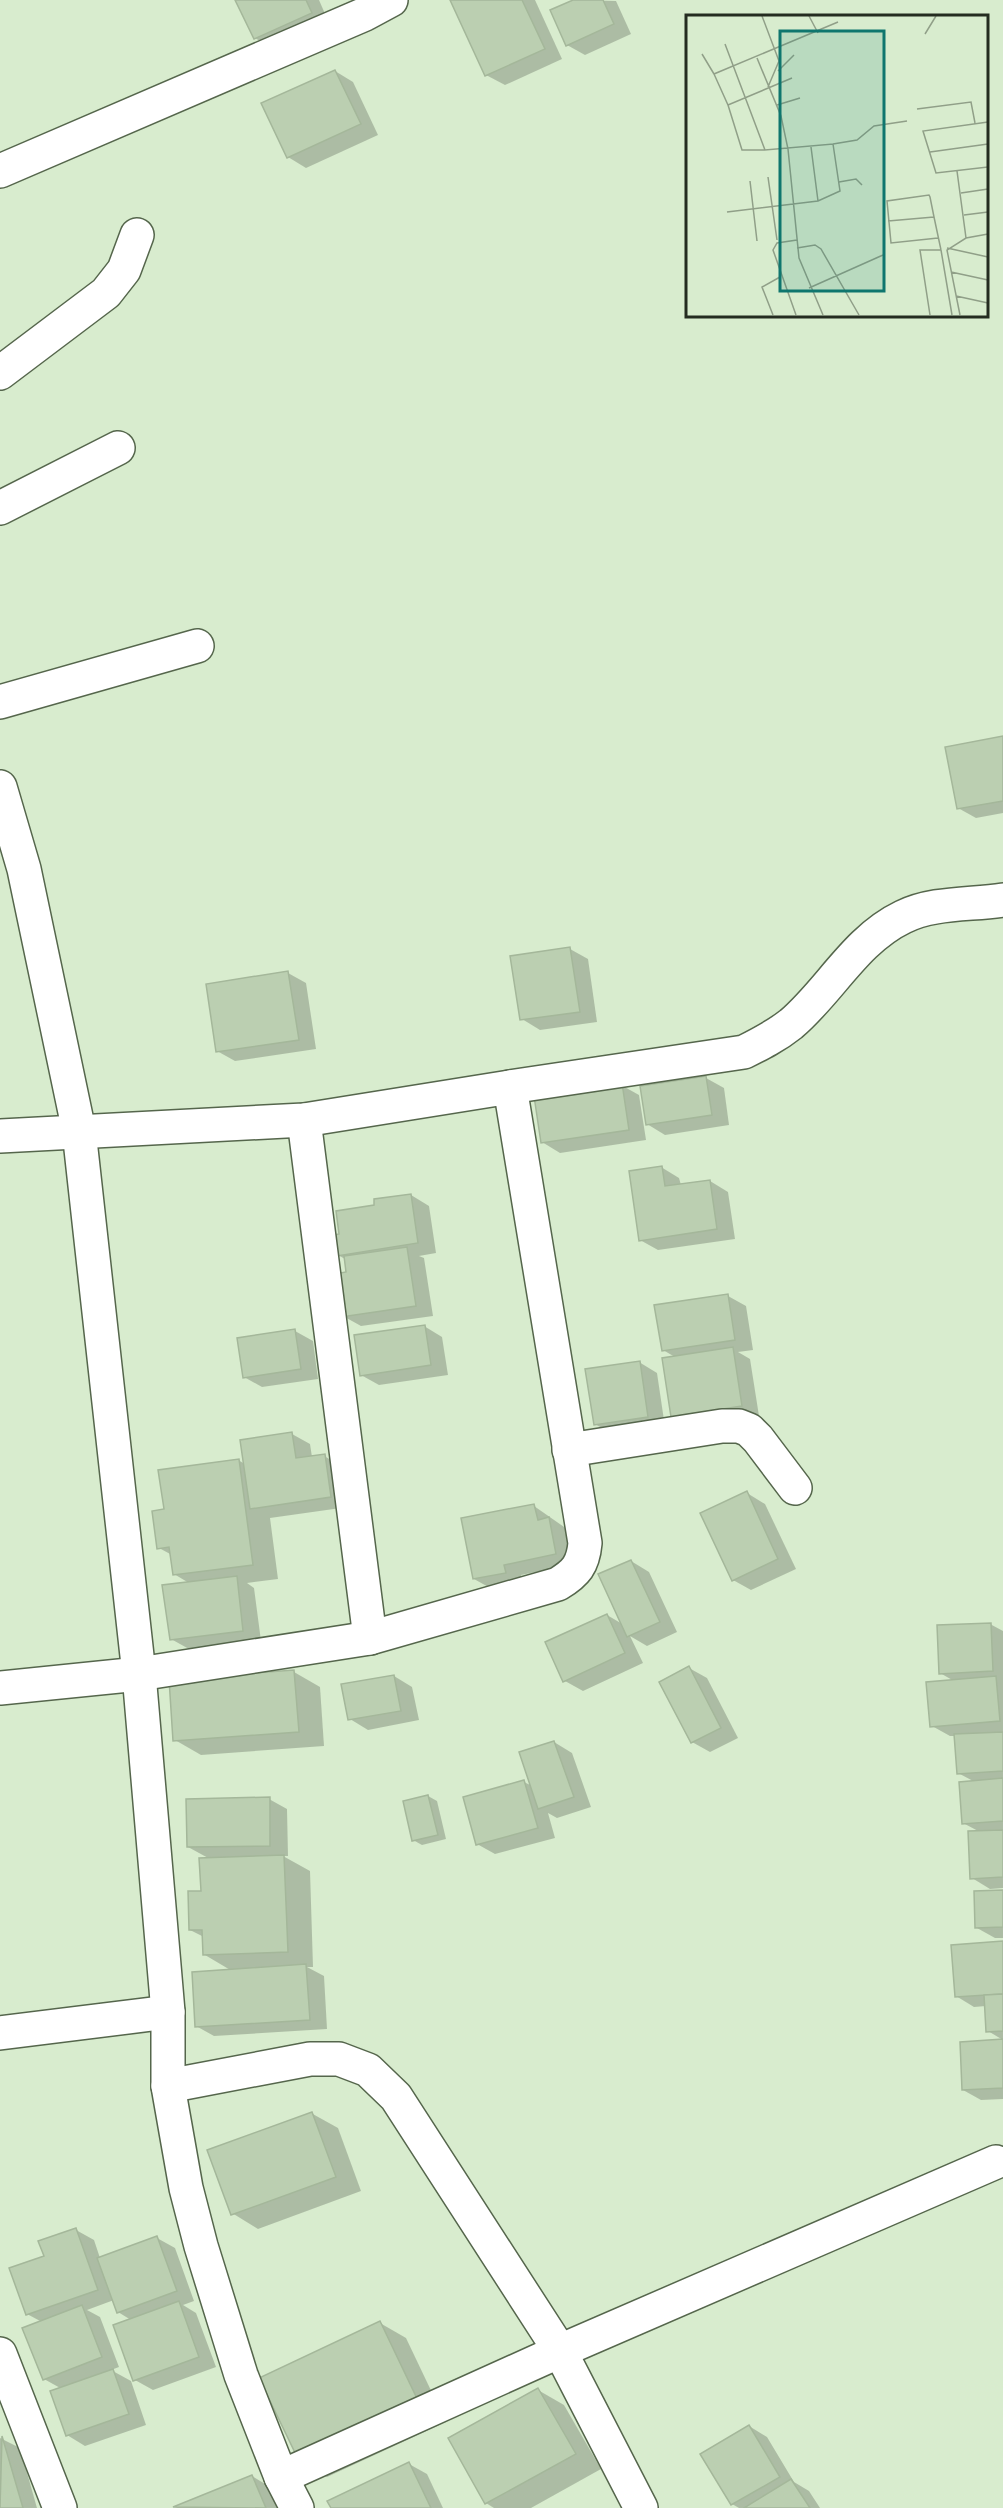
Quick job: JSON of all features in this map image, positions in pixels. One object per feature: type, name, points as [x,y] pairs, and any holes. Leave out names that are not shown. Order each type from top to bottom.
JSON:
[{"type":"street","points":[[0,171],[372,5]]},
{"type":"street","points":[[0,373],[106,293],[124,270],[137,235]]},
{"type":"street","points":[[0,508],[118,448]]},
{"type":"street","points":[[0,702],[197,646]]},
{"type":"street","points":[[0,787],[24,869],[79,1131],[139,1674],[168,2012],[168,2086],[186,2188],[201,2246],[241,2374],[281,2477],[297,2508]]},
{"type":"street","points":[[0,1136],[304,1120],[744,1052],[770,1039],[792,1023],[880,931],[904,916],[934,908],[1003,900]]},
{"type":"street","points":[[0,1688],[139,1674],[370,1638],[558,1584],[574,1574],[584,1560],[585,1544],[510,1087]]},
{"type":"street","points":[[304,1120],[370,1638]]},
{"type":"street","points":[[569,1450],[722,1426],[739,1426],[758,1439],[795,1488]]},
{"type":"street","points":[[0,2033],[168,2012]]},
{"type":"street","points":[[168,2086],[310,2059],[339,2059],[368,2070],[396,2097],[560,2351],[641,2508]]},
{"type":"street","points":[[281,2477],[560,2351],[996,2162]]},
{"type":"street","points":[[2,2369],[60,2508]]},
{"type":"building","points":[[235,0],[306,0],[312,13],[254,39]]},
{"type":"building","points":[[450,0],[522,0],[545,49],[485,76]]},
{"type":"building","points":[[573,0],[603,0],[614,24],[566,46],[550,10]]},
{"type":"building","points":[[335,70],[361,124],[287,158],[261,103]]},
{"type":"building","points":[[1003,736],[1003,801],[957,809],[945,747]]},
{"type":"building","points":[[570,947],[580,1012],[520,1020],[510,956]]},
{"type":"building","points":[[288,971],[299,1040],[216,1052],[206,984]]},
{"type":"building","points":[[706,1076],[712,1115],[646,1125],[640,1086]]},
{"type":"building","points":[[622,1083],[629,1130],[541,1143],[534,1096]]},
{"type":"building","points":[[662,1166],[665,1186],[710,1180],[717,1229],[639,1241],[629,1171]]},
{"type":"building","points":[[411,1194],[418,1243],[337,1256],[334,1235],[339,1234],[336,1211],[374,1205],[374,1199]]},
{"type":"building","points":[[407,1247],[416,1306],[341,1317],[335,1274],[346,1272],[344,1256]]},
{"type":"building","points":[[728,1294],[735,1340],[662,1351],[654,1305]]},
{"type":"building","points":[[425,1325],[431,1365],[360,1376],[354,1335]]},
{"type":"building","points":[[295,1329],[301,1369],[243,1378],[237,1338]]},
{"type":"building","points":[[733,1347],[742,1406],[671,1417],[662,1358]]},
{"type":"building","points":[[640,1361],[648,1417],[594,1425],[585,1369]]},
{"type":"building","points":[[292,1432],[296,1458],[325,1454],[331,1497],[250,1509],[240,1440]]},
{"type":"building","points":[[239,1459],[253,1565],[173,1575],[169,1547],[157,1549],[152,1511],[164,1509],[158,1470]]},
{"type":"building","points":[[747,1491],[778,1559],[732,1581],[700,1513]]},
{"type":"building","points":[[534,1504],[538,1520],[549,1517],[556,1554],[504,1565],[506,1573],[473,1579],[461,1518]]},
{"type":"building","points":[[631,1560],[660,1622],[627,1637],[598,1574]]},
{"type":"building","points":[[237,1576],[243,1631],[170,1640],[162,1585]]},
{"type":"building","points":[[607,1614],[625,1653],[563,1682],[545,1642]]},
{"type":"building","points":[[991,1623],[993,1671],[939,1674],[937,1625]]},
{"type":"building","points":[[689,1666],[721,1728],[691,1743],[659,1682]]},
{"type":"building","points":[[294,1670],[299,1732],[173,1741],[169,1679]]},
{"type":"building","points":[[394,1675],[401,1711],[348,1720],[341,1684]]},
{"type":"building","points":[[996,1676],[1000,1721],[930,1727],[926,1682]]},
{"type":"building","points":[[1003,1732],[1003,1771],[957,1774],[954,1734]]},
{"type":"building","points":[[554,1741],[574,1797],[538,1809],[519,1752]]},
{"type":"building","points":[[1003,1778],[1003,1821],[962,1824],[959,1782]]},
{"type":"building","points":[[524,1780],[538,1828],[476,1845],[463,1797]]},
{"type":"building","points":[[428,1795],[438,1835],[412,1841],[403,1801]]},
{"type":"building","points":[[270,1797],[270,1846],[187,1847],[186,1799]]},
{"type":"building","points":[[1003,1830],[1003,1877],[970,1879],[968,1831]]},
{"type":"building","points":[[284,1855],[288,1952],[203,1955],[202,1930],[189,1930],[188,1891],[201,1891],[199,1858]]},
{"type":"building","points":[[1003,1890],[1003,1927],[975,1928],[974,1891]]},
{"type":"building","points":[[1003,1941],[1003,1994],[955,1997],[951,1945]]},
{"type":"building","points":[[306,1964],[310,2020],[195,2027],[192,1972]]},
{"type":"building","points":[[1003,1994],[1003,2031],[986,2032],[984,1995]]},
{"type":"building","points":[[1003,2039],[1003,2088],[962,2090],[960,2042]]},
{"type":"building","points":[[312,2112],[336,2177],[231,2215],[207,2150]]},
{"type":"building","points":[[76,2228],[98,2290],[26,2315],[9,2268],[44,2256],[38,2241]]},
{"type":"building","points":[[157,2236],[177,2291],[117,2313],[97,2258]]},
{"type":"building","points":[[179,2301],[199,2357],[133,2381],[113,2325]]},
{"type":"building","points":[[82,2305],[102,2357],[43,2380],[22,2328]]},
{"type":"building","points":[[380,2321],[421,2407],[300,2463],[259,2378]]},
{"type":"building","points":[[113,2369],[129,2414],[66,2436],[50,2391]]},
{"type":"building","points":[[538,2388],[576,2454],[485,2504],[448,2438]]},
{"type":"building","points":[[749,2425],[780,2477],[731,2505],[700,2454]]},
{"type":"building","points":[[2,2436],[23,2508],[0,2508]]},
{"type":"building","points":[[409,2462],[431,2508],[331,2508],[327,2501]]},
{"type":"building","points":[[252,2475],[266,2508],[173,2507]]},
{"type":"building","points":[[791,2479],[810,2508],[744,2508]]}]
